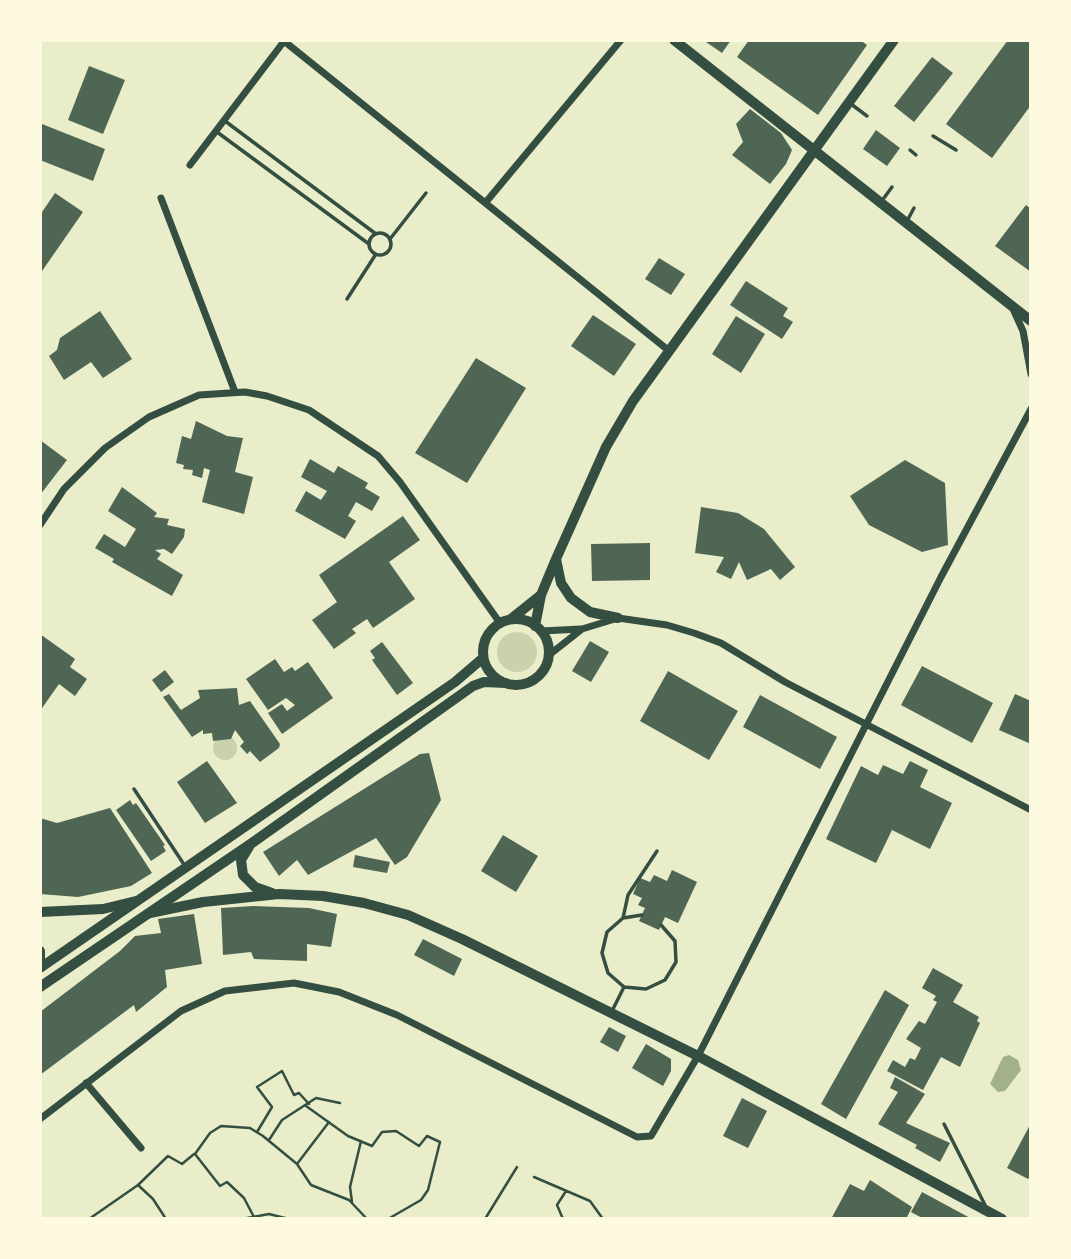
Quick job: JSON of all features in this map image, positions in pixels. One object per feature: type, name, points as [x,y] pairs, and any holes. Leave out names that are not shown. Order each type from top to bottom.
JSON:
[{"type":"main road","points":[[40,987],[252,843],[473,686],[484,682],[516,685],[534,679],[544,669],[548,655],[538,629],[541,596],[606,447],[668,351],[894,40]]},
{"type":"main road","points":[[678,41],[1031,321]]},
{"type":"main road","points":[[556,559],[561,583],[571,598],[590,612],[618,618]]},
{"type":"main road","points":[[506,683],[491,674],[483,658],[485,639],[541,596]]},
{"type":"main road","points":[[505,621],[538,629]]},
{"type":"main road","points":[[40,968],[455,682],[483,658]]},
{"type":"street","points":[[486,202],[621,40]]},
{"type":"street","points":[[190,165],[284,41],[668,351]]},
{"type":"street","points":[[161,198],[235,392]]},
{"type":"street","points":[[1013,307],[1023,331],[1031,374]]},
{"type":"street","points":[[40,525],[64,489],[105,448],[149,417],[199,394],[235,392],[267,396],[309,410],[378,456],[505,621]]},
{"type":"street","points":[[40,1119],[181,1011],[200,1000],[225,991],[273,984],[318,986],[377,1007],[644,1138],[656,1130],[698,1056],[867,723],[1031,409]]},
{"type":"street","points":[[538,629],[582,629],[618,618],[667,625],[721,643],[785,682],[1031,810]]},
{"type":"street","points":[[548,655],[582,629]]},
{"type":"street","points":[[252,843],[241,859],[243,875],[256,887],[279,894]]},
{"type":"street","points":[[147,914],[203,902],[279,894],[337,898],[408,915],[698,1056],[1002,1219]]},
{"type":"street","points":[[40,912],[103,909],[140,900]]},
{"type":"street","points":[[40,951],[40,961]]},
{"type":"street","points":[[86,1083],[141,1148]]},
{"type":"lane","points":[[849,103],[867,116]]},
{"type":"lane","points":[[223,119],[376,234],[383,234],[390,239]]},
{"type":"lane","points":[[215,131],[369,244],[376,254]]},
{"type":"lane","points":[[933,136],[956,150]]},
{"type":"lane","points":[[910,150],[916,155]]},
{"type":"lane","points":[[880,203],[892,187]]},
{"type":"lane","points":[[347,299],[376,254],[388,252],[390,239],[426,193]]},
{"type":"lane","points":[[906,223],[914,208]]},
{"type":"lane","points":[[369,244],[376,234]]},
{"type":"lane","points":[[134,789],[187,867]]},
{"type":"lane","points":[[623,918],[628,895],[657,852]]},
{"type":"lane","points":[[642,915],[623,918],[607,932],[602,953],[608,973],[624,987],[646,989],[665,981],[676,962],[675,942],[661,925]]},
{"type":"lane","points":[[611,1013],[624,987]]},
{"type":"lane","points":[[944,1124],[988,1212]]},
{"type":"path","points":[[257,1132],[272,1107],[257,1087],[282,1071],[294,1095],[299,1093],[307,1105],[329,1122],[372,1146],[382,1132],[396,1131],[419,1146],[427,1136],[440,1142],[428,1190],[421,1200],[388,1219]]},
{"type":"path","points":[[269,1140],[282,1120],[316,1098],[340,1103]]},
{"type":"path","points":[[297,1164],[329,1122]]},
{"type":"path","points":[[89,1219],[138,1185],[168,1156],[182,1164],[195,1154],[210,1133],[221,1126],[233,1125],[257,1132],[269,1140],[297,1164],[311,1185],[352,1202],[367,1219]]},
{"type":"path","points":[[352,1202],[351,1187],[361,1141]]},
{"type":"path","points":[[195,1154],[220,1186],[228,1182],[244,1198],[254,1217]]},
{"type":"path","points":[[485,1219],[517,1167]]},
{"type":"path","points":[[534,1177],[590,1201],[603,1219]]},
{"type":"path","points":[[138,1185],[150,1200],[153,1199],[166,1219]]},
{"type":"path","points":[[563,1219],[557,1205],[566,1190]]},
{"type":"path","points":[[242,1219],[269,1213],[289,1219]]},
{"type":"path","points":[[177,1219],[186,1219]]},
{"type":"shaded area","points":[[517,632],[525,633],[531,638],[536,644],[536,660],[531,666],[525,671],[517,672],[509,671],[503,666],[498,660],[497,652],[498,644],[503,638],[509,633]]},
{"type":"shaded area","points":[[225,736],[234,739],[237,748],[234,757],[225,760],[216,757],[213,748],[216,739]]},
{"type":"shaded area","points":[[1009,1055],[1018,1060],[1021,1070],[1005,1091],[998,1092],[990,1084],[1003,1057]]},
{"type":"building","points":[[703,40],[731,40],[722,53]]},
{"type":"building","points":[[749,40],[860,40],[867,45],[818,115],[737,57]]},
{"type":"building","points":[[1008,40],[1031,40],[1031,105],[992,158],[946,124]]},
{"type":"building","points":[[932,57],[953,73],[914,122],[894,106]]},
{"type":"building","points":[[89,66],[125,80],[103,134],[68,120]]},
{"type":"building","points":[[750,109],[781,133],[792,150],[786,164],[770,184],[732,155],[743,142],[736,124]]},
{"type":"building","points":[[42,124],[105,149],[93,181],[40,160]]},
{"type":"building","points":[[876,130],[900,148],[887,166],[863,149]]},
{"type":"building","points":[[55,193],[83,212],[40,274],[40,215]]},
{"type":"building","points":[[1026,205],[1031,209],[1031,272],[995,246]]},
{"type":"building","points":[[659,258],[685,274],[671,295],[645,279]]},
{"type":"building","points":[[746,281],[788,308],[783,316],[793,322],[782,339],[730,305]]},
{"type":"building","points":[[100,311],[132,359],[103,378],[91,362],[64,380],[49,356],[57,350],[60,338]]},
{"type":"building","points":[[593,315],[636,344],[614,376],[571,346]]},
{"type":"building","points":[[736,316],[765,334],[741,373],[712,354]]},
{"type":"building","points":[[476,358],[526,388],[467,483],[415,453]]},
{"type":"building","points":[[196,421],[227,436],[243,438],[235,472],[253,477],[244,514],[202,502],[210,470],[204,468],[202,478],[192,475],[193,470],[183,469],[184,465],[176,463],[182,436],[191,439]]},
{"type":"building","points":[[40,440],[67,460],[40,495]]},
{"type":"building","points":[[310,459],[334,473],[338,466],[368,483],[365,488],[380,497],[372,511],[356,502],[348,516],[356,521],[345,539],[295,511],[306,491],[321,500],[327,491],[301,477]]},
{"type":"building","points":[[905,460],[945,483],[948,545],[922,552],[869,525],[850,496]]},
{"type":"building","points":[[122,487],[157,513],[154,517],[169,519],[167,525],[185,529],[184,537],[172,554],[164,549],[155,550],[161,554],[157,559],[183,575],[172,596],[112,562],[114,559],[95,548],[104,534],[125,547],[136,529],[108,511]]},
{"type":"building","points":[[701,507],[738,513],[764,529],[795,567],[780,580],[771,569],[747,580],[739,562],[731,579],[716,572],[724,557],[695,553]]},
{"type":"building","points":[[403,516],[420,540],[389,562],[415,599],[373,628],[367,619],[352,629],[356,633],[334,649],[312,620],[337,602],[319,575]]},
{"type":"building","points":[[650,543],[650,580],[592,581],[591,544]]},
{"type":"building","points":[[40,634],[75,659],[70,667],[87,679],[75,696],[59,684],[40,711]]},
{"type":"building","points":[[590,641],[609,652],[591,682],[572,671]]},
{"type":"building","points":[[382,642],[413,683],[397,695],[372,660],[375,658],[370,651]]},
{"type":"building","points":[[275,659],[284,672],[292,667],[295,671],[308,662],[333,698],[282,734],[268,713],[282,704],[287,711],[295,705],[286,698],[268,710],[246,679]]},
{"type":"building","points":[[922,666],[993,703],[972,743],[901,705]]},
{"type":"building","points":[[165,670],[174,682],[161,692],[152,680]]},
{"type":"building","points":[[668,671],[738,711],[709,760],[640,721]]},
{"type":"building","points":[[237,688],[239,705],[250,701],[280,744],[279,748],[260,762],[250,751],[247,754],[240,746],[244,742],[235,730],[231,739],[213,741],[212,733],[203,734],[203,730],[192,737],[163,697],[169,694],[181,710],[200,698],[198,690]]},
{"type":"building","points":[[1015,694],[1031,701],[1031,744],[999,730]]},
{"type":"building","points":[[760,695],[837,737],[820,769],[743,727]]},
{"type":"building","points":[[429,753],[441,800],[407,857],[395,865],[376,838],[308,875],[297,860],[279,876],[263,852],[420,754]]},
{"type":"building","points":[[207,761],[237,803],[205,823],[177,782]]},
{"type":"building","points":[[910,761],[928,770],[920,787],[952,803],[930,849],[892,830],[876,863],[826,839],[861,766],[878,775],[883,765],[903,774]]},
{"type":"building","points":[[130,800],[133,805],[136,803],[165,845],[163,846],[166,851],[151,861],[116,810]]},
{"type":"building","points":[[110,808],[152,873],[131,886],[78,897],[40,894],[40,818],[57,823]]},
{"type":"building","points":[[503,835],[538,856],[516,892],[481,871]]},
{"type":"building","points":[[355,855],[390,862],[387,873],[353,867]]},
{"type":"building","points":[[672,870],[697,882],[678,923],[665,917],[659,930],[639,921],[645,908],[638,905],[642,898],[633,894],[640,878],[650,882],[654,875],[667,881]]},
{"type":"building","points":[[221,908],[309,908],[337,914],[331,947],[307,944],[307,961],[254,959],[251,952],[223,955]]},
{"type":"building","points":[[194,914],[202,964],[165,970],[167,987],[136,1012],[134,1005],[40,1075],[40,1012],[120,951],[135,936],[161,933],[158,919]]},
{"type":"building","points":[[423,939],[462,959],[454,976],[414,955]]},
{"type":"building","points":[[933,968],[963,985],[953,1002],[979,1017],[977,1021],[980,1023],[960,1067],[941,1057],[923,1090],[887,1071],[893,1060],[905,1067],[910,1058],[915,1060],[921,1048],[906,1039],[919,1021],[925,1024],[937,1002],[933,1000],[936,996],[922,988]]},
{"type":"building","points":[[885,990],[909,1005],[846,1119],[821,1104]]},
{"type":"building","points":[[609,1027],[626,1036],[618,1052],[600,1042]]},
{"type":"building","points":[[646,1044],[671,1059],[671,1071],[663,1086],[632,1068]]},
{"type":"building","points":[[895,1077],[925,1094],[906,1123],[950,1143],[940,1162],[915,1148],[917,1145],[878,1124],[898,1092],[890,1088]]},
{"type":"building","points":[[742,1098],[767,1111],[748,1148],[723,1136]]},
{"type":"building","points":[[1031,1123],[1031,1175],[1028,1179],[1007,1168]]},
{"type":"building","points":[[870,1180],[912,1207],[907,1217],[831,1219],[850,1184],[864,1191]]},
{"type":"building","points":[[922,1192],[972,1219],[924,1219],[911,1212]]}]
